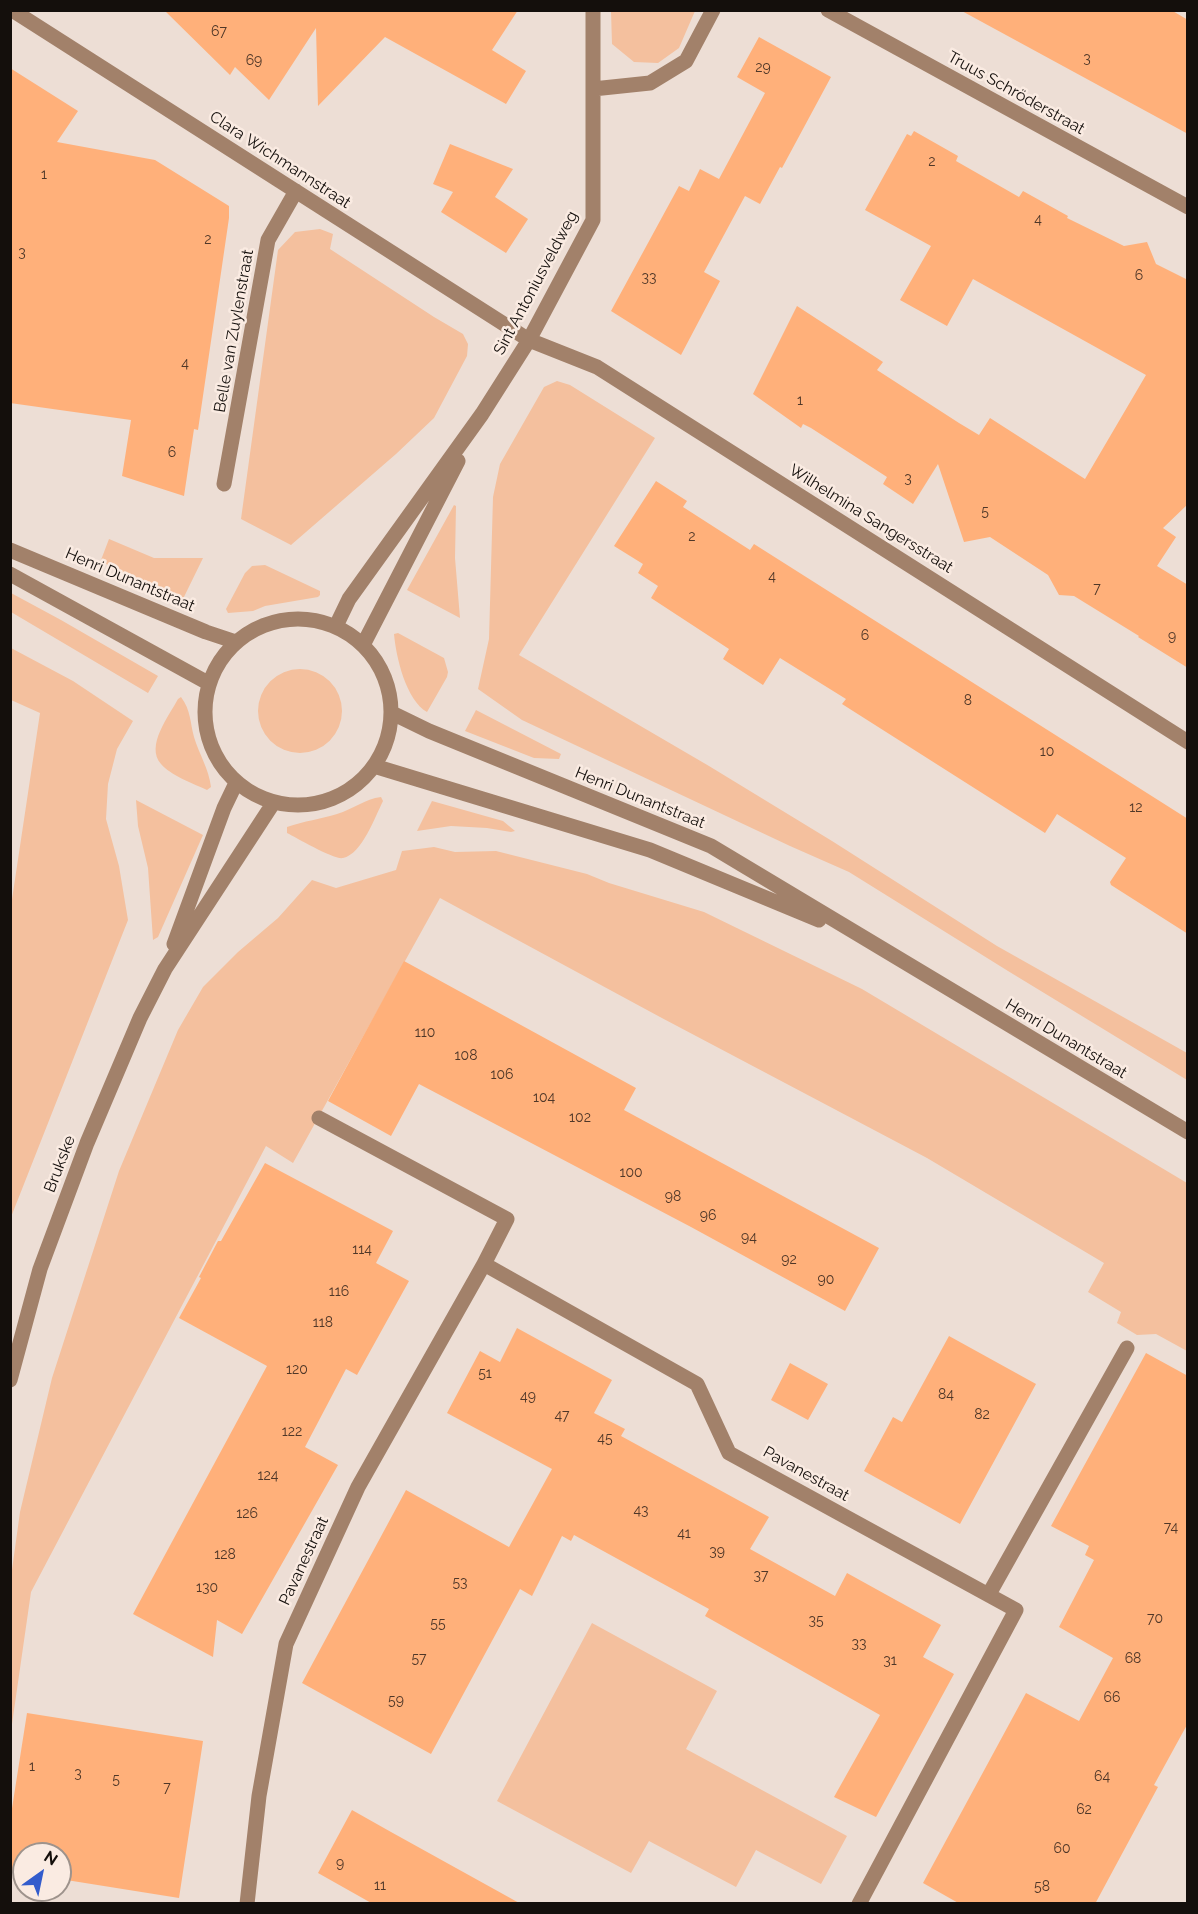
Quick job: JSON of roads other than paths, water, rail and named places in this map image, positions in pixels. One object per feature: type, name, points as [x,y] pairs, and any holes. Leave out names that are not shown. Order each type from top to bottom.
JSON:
[{"type":"street","name":"Clara Wichmannstraat","points":[[12,10],[529,340]]},
{"type":"street","name":"Sint Antoniusveldweg","points":[[336,626],[349,599],[482,414],[529,340],[593,220],[593,10]]},
{"type":"street","points":[[593,89],[650,83],[686,61],[713,10]]},
{"type":"street","name":"Truus Schröderstraat","points":[[828,10],[1188,207]]},
{"type":"street","name":"Belle van Zuylenstraat","points":[[224,484],[268,240],[296,191]]},
{"type":"street","name":"Wilhelmina Sangersstraat","points":[[529,340],[597,367],[1188,742]]},
{"type":"street","name":"Sint Antoniusveldweg","points":[[363,645],[482,414]]},
{"type":"street","name":"Henri Dunantstraat","points":[[10,550],[206,632],[236,642]]},
{"type":"street","points":[[10,574],[208,683]]},
{"type":"street","points":[[301,618],[336,626],[363,645],[379,664],[389,688],[392,714],[387,742],[374,766],[347,792],[312,805],[274,802],[254,794],[236,783],[214,754],[204,719],[208,683],[219,660],[236,642],[266,623],[301,618]]},
{"type":"street","name":"Henri Dunantstraat","points":[[392,714],[711,846],[1188,1132]]},
{"type":"street","name":"Henri Dunantstraat","points":[[374,766],[650,850],[864,938]]},
{"type":"street","name":"Brukske","points":[[165,969],[224,808],[236,783]]},
{"type":"street","name":"Brukske","points":[[10,1380],[16,1333],[87,1143],[140,1018],[165,969],[274,802]]},
{"type":"street","name":"Pavanestraat","points":[[246,1904],[259,1796],[286,1644],[358,1487],[507,1219],[319,1118]]},
{"type":"street","name":"Pavanestraat","points":[[484,1264],[697,1384],[729,1453],[1017,1610],[859,1904]]},
{"type":"street","points":[[989,1594],[1127,1348]]}]
